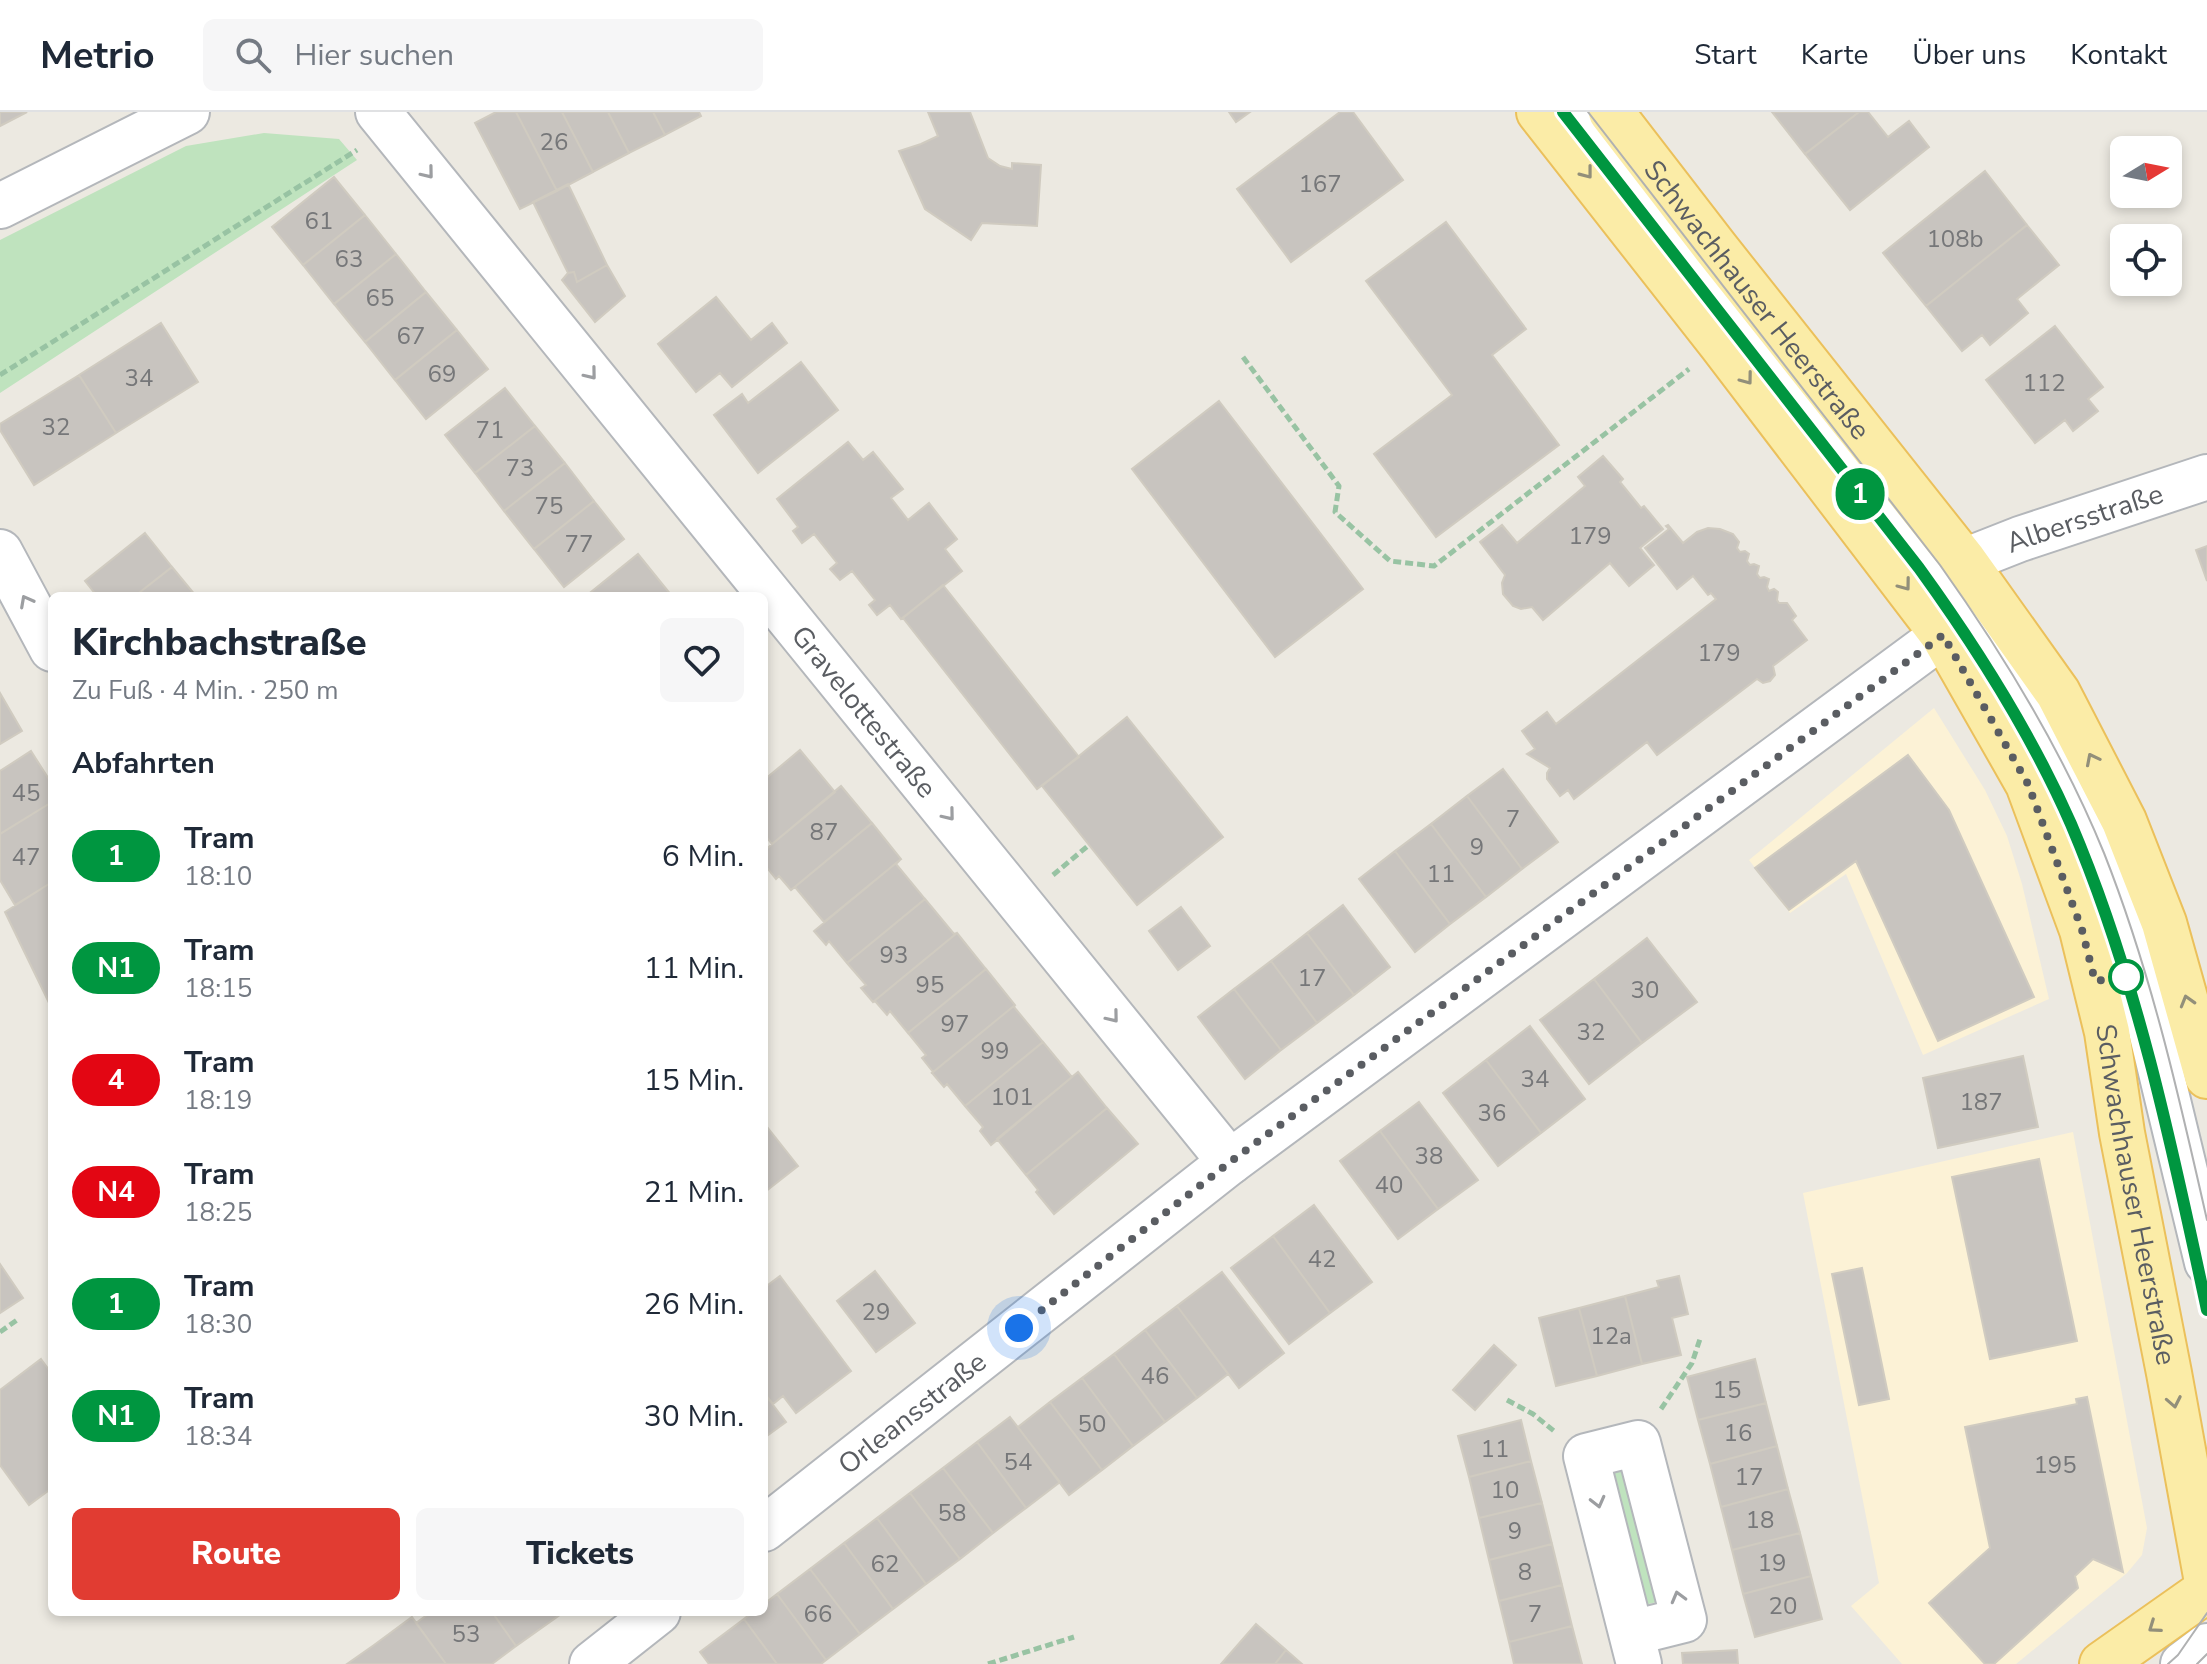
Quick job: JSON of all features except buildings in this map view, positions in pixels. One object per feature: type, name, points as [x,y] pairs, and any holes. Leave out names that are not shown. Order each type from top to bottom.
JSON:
[{"type":"main road","name":"Schwachhauser Heerstraße","points":[[1539,112],[1943,635],[2028,784],[2082,930],[2107,1032],[2122,1133],[2207,1582]]},
{"type":"main road","name":"Schwachhauser Heerstraße","points":[[1611,112],[1964,561],[2058,693],[2124,821],[2164,923],[2207,1076]]},
{"type":"main road","points":[[2102,1664],[2207,1590]]},
{"type":"street","points":[[0,206],[187,112]]},
{"type":"street","points":[[1576,112],[1940,581],[1984,643],[2022,706],[2072,801],[2100,864],[2122,927],[2137,973],[2207,1262]]},
{"type":"street","name":"Gravelottestraße","points":[[385,120],[768,592]]},
{"type":"street","name":"Albersstraße","points":[[1964,561],[2020,539],[2207,477]]},
{"type":"street","points":[[0,552],[48,642]]},
{"type":"street","name":"Gravelottestraße","points":[[768,592],[1230,1162]]},
{"type":"street","name":"Orleansstraße","points":[[768,1526],[1230,1162],[1943,635]]},
{"type":"street","points":[[1638,1443],[1684,1620],[1635,1649],[1586,1456],[1638,1443]]},
{"type":"street","points":[[592,1664],[648,1616]]},
{"type":"street","points":[[2183,1664],[2207,1646]]},
{"type":"path","points":[[0,375],[385,120]]},
{"type":"path","points":[[1243,357],[1339,486],[1335,512],[1390,561],[1434,566],[1721,344]]},
{"type":"path","points":[[0,1332],[17,1320]]},
{"type":"path","points":[[1638,1443],[1692,1363],[1700,1339]]},
{"type":"path","points":[[1507,1400],[1533,1414],[1586,1456]]},
{"type":"path","points":[[988,1664],[1074,1637]]},
{"type":"shaded area","points":[[1934,708],[1985,790],[2007,836],[2022,884],[2049,999],[1923,1055],[1846,874],[1790,913],[1749,860]]},
{"type":"shaded area","points":[[2073,1132],[2147,1528],[2142,1555],[2127,1573],[2016,1664],[1902,1664],[1851,1606],[1879,1583],[1803,1193]]},
{"type":"green space","points":[[264,133],[339,139],[357,160],[0,393],[0,240],[186,146]]},
{"type":"green space","points":[[1635,1462],[1669,1599],[1636,1607],[1603,1469]]},
{"type":"tram line","points":[[1563,112],[1919,568],[1982,660],[2039,757],[2094,882],[2134,1002],[2181,1187],[2207,1310]]},
{"type":"tram line","name":"1","points":[[1563,112],[1919,568],[1984,664],[2044,768],[2071,824],[2123,963],[2185,1205],[2207,1310]]},
{"type":"tram line","points":[[1588,112],[1940,565],[1987,633],[2051,740],[2104,853],[2136,943],[2174,1081],[2207,1220]]},
{"type":"tram line","points":[[2168,1664],[2178,1655],[2207,1613]]},
{"type":"tram line","points":[[2197,1664],[2207,1654]]},
{"type":"route","points":[[1019,1328],[1230,1162],[1943,635],[2028,784],[2082,930],[2095,981],[2126,977]]}]
